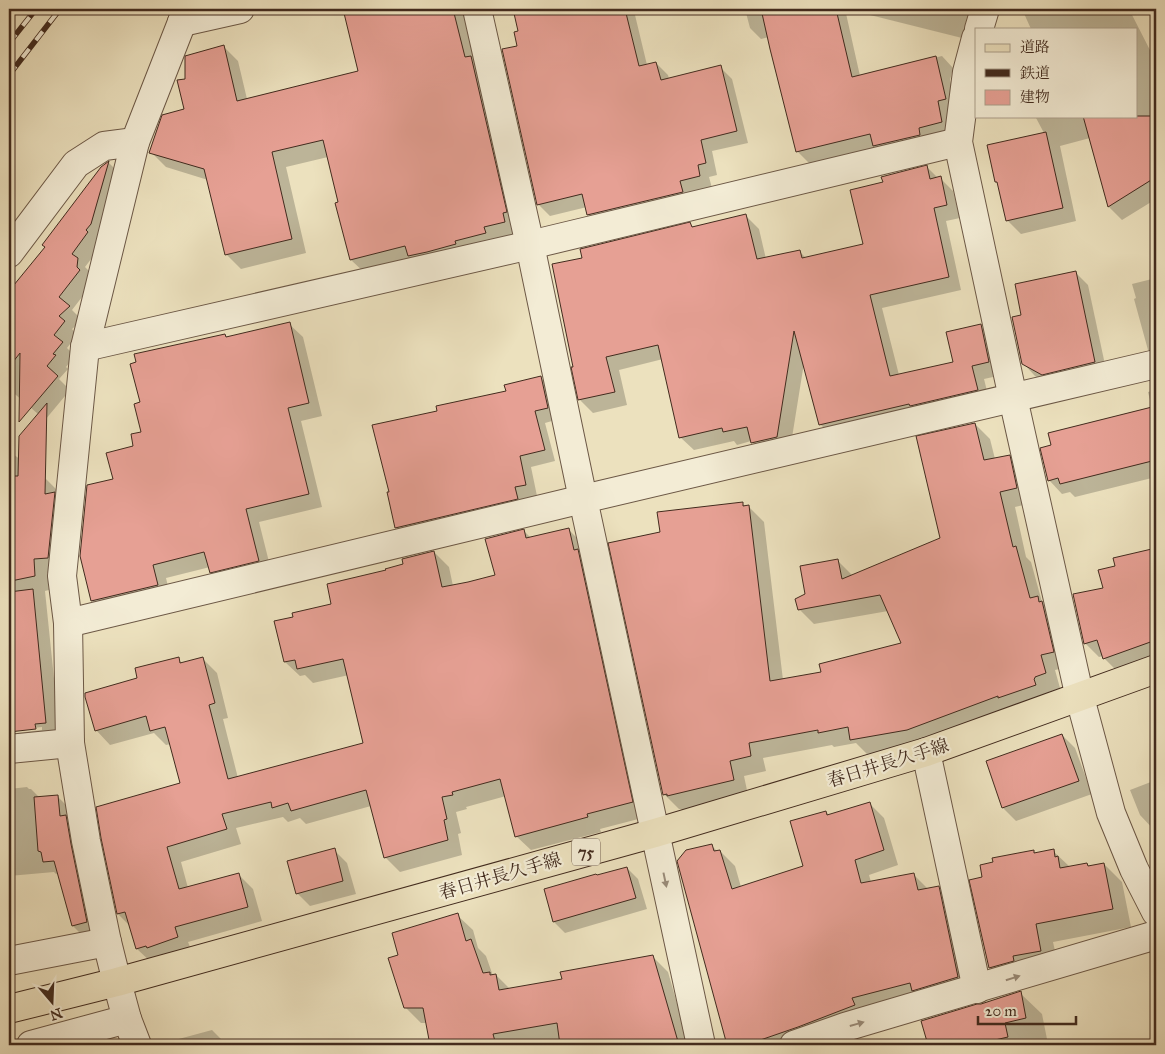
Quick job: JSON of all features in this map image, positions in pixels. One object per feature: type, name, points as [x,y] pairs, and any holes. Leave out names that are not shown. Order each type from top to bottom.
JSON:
[{"type":"main road","name":"春日井長久手線","points":[[9,1009],[116,982],[655,832],[926,752],[1156,669]]},
{"type":"street","points":[[136,1045],[116,982],[107,942],[86,841],[70,743],[68,623],[62,576],[85,347],[135,142],[185,16],[240,9]]},
{"type":"street","points":[[477,9],[530,245],[582,499],[701,1045]]},
{"type":"street","points":[[979,28],[984,9]]},
{"type":"street","points":[[975,42],[967,72],[958,142],[1080,698],[1111,813],[1134,869],[1156,912]]},
{"type":"street","points":[[9,253],[76,164],[104,146],[135,142]]},
{"type":"street","points":[[85,347],[530,245],[958,142]]},
{"type":"street","points":[[68,623],[582,499],[1156,364]]},
{"type":"street","points":[[9,749],[70,743]]},
{"type":"street","points":[[926,752],[976,989]]},
{"type":"street","points":[[794,1045],[845,1027],[1156,935]]},
{"type":"street","points":[[9,961],[107,942]]},
{"type":"street","points":[[31,1045],[127,1019]]},
{"type":"building","points":[[343,9],[453,9],[465,57],[471,56],[507,212],[503,213],[505,222],[484,227],[486,233],[455,241],[456,244],[427,252],[408,256],[405,246],[350,260],[335,203],[338,202],[323,140],[272,152],[292,239],[225,255],[204,169],[149,153],[162,115],[184,109],[177,80],[185,79],[185,56],[224,45],[237,101],[358,71]]},
{"type":"building","points":[[513,9],[625,9],[639,66],[656,62],[661,80],[721,65],[737,131],[701,140],[706,163],[698,165],[700,176],[680,181],[683,192],[587,215],[582,194],[537,205],[502,49],[517,46],[514,32],[518,31]]},
{"type":"building","points":[[761,9],[836,9],[852,77],[936,56],[946,99],[938,101],[942,122],[919,128],[920,135],[873,146],[870,134],[796,152]]},
{"type":"building","points":[[1138,116],[1156,116],[1156,177],[1108,207],[1084,118],[1138,118]]},
{"type":"building","points":[[1046,132],[1063,208],[1006,221],[987,145]]},
{"type":"building","points":[[109,161],[91,224],[86,230],[88,232],[72,254],[78,258],[77,267],[80,270],[59,297],[70,306],[59,316],[65,321],[54,335],[63,342],[53,354],[56,355],[47,366],[58,376],[19,422],[20,353],[9,367],[9,291],[45,247],[42,245],[101,167]]},
{"type":"building","points":[[927,165],[930,179],[941,176],[947,205],[934,208],[949,277],[870,295],[890,376],[953,362],[946,332],[981,324],[989,362],[972,366],[978,390],[819,425],[794,331],[777,437],[751,443],[747,427],[723,432],[722,428],[679,438],[658,345],[606,357],[615,392],[578,400],[552,264],[582,258],[580,249],[690,222],[692,227],[746,214],[757,259],[800,250],[802,258],[863,244],[850,190],[883,182],[881,177]]},
{"type":"building","points":[[1076,271],[1095,362],[1042,375],[1022,364],[1012,317],[1021,315],[1015,284]]},
{"type":"building","points":[[290,322],[309,403],[288,408],[309,494],[246,509],[259,561],[210,573],[204,552],[153,565],[158,585],[91,601],[80,556],[87,485],[113,479],[106,453],[133,446],[131,434],[141,432],[134,404],[140,402],[130,364],[136,362],[134,354],[225,334],[226,337]]},
{"type":"building","points":[[541,376],[548,408],[535,411],[545,450],[520,456],[526,485],[515,487],[518,499],[395,528],[387,492],[389,492],[372,425],[437,411],[436,406],[506,391],[504,385]]},
{"type":"building","points":[[47,403],[45,494],[55,492],[48,558],[34,559],[35,576],[11,581],[9,561],[9,476],[18,476],[19,436]]},
{"type":"building","points":[[1156,406],[1156,460],[1060,484],[1058,478],[1048,481],[1040,448],[1051,445],[1048,433]]},
{"type":"building","points":[[975,423],[984,460],[1010,455],[1017,488],[1000,492],[1013,547],[1016,546],[1030,598],[1038,596],[1039,602],[1042,601],[1054,652],[1041,655],[1046,673],[1035,677],[1036,685],[998,698],[998,696],[907,730],[850,740],[848,727],[818,733],[818,730],[749,743],[751,756],[730,761],[734,780],[667,796],[667,794],[663,795],[608,543],[660,532],[657,512],[743,502],[743,506],[749,505],[770,681],[821,672],[819,664],[901,643],[880,595],[798,610],[795,599],[805,594],[800,566],[838,559],[842,579],[940,538],[916,436]]},
{"type":"building","points":[[569,528],[574,550],[578,549],[633,802],[587,814],[588,817],[515,837],[500,779],[452,792],[453,795],[442,797],[447,819],[444,820],[448,840],[384,858],[366,790],[291,811],[288,803],[272,808],[271,802],[222,814],[227,829],[167,847],[179,889],[239,873],[248,907],[175,927],[178,937],[147,948],[146,946],[136,949],[125,912],[117,914],[96,807],[180,783],[165,727],[150,731],[146,716],[95,731],[85,693],[137,678],[135,668],[179,657],[180,663],[203,657],[215,703],[209,705],[228,779],[363,743],[343,659],[297,669],[295,660],[284,662],[274,621],[293,617],[292,613],[331,604],[327,584],[386,570],[403,564],[402,559],[434,551],[442,587],[495,575],[485,539],[524,529],[526,538]]},
{"type":"building","points":[[1156,548],[1156,640],[1103,659],[1097,640],[1084,644],[1073,594],[1103,588],[1098,570],[1115,566],[1113,558]]},
{"type":"building","points":[[33,589],[46,723],[35,724],[36,729],[9,732],[9,592]]},
{"type":"building","points":[[1062,734],[1079,781],[1002,808],[986,761]]},
{"type":"building","points":[[58,795],[60,816],[66,815],[87,922],[72,926],[54,861],[43,862],[41,852],[38,851],[34,797]]},
{"type":"building","points":[[870,802],[884,850],[855,860],[861,883],[914,873],[918,890],[939,886],[958,977],[912,991],[910,983],[852,998],[855,1005],[798,1027],[746,1045],[727,1045],[677,861],[686,850],[712,844],[714,851],[720,850],[732,889],[803,866],[790,821],[826,811],[827,815]]},
{"type":"building","points":[[335,848],[343,881],[296,894],[287,861]]},
{"type":"building","points":[[1054,849],[1055,857],[1058,856],[1060,868],[1087,863],[1088,866],[1104,863],[1113,909],[1036,924],[1041,951],[1013,956],[1014,961],[989,968],[969,880],[982,877],[980,865],[993,862],[992,858],[1034,850],[1034,853]]},
{"type":"building","points":[[627,867],[636,898],[553,922],[544,889]]},
{"type":"building","points":[[458,913],[466,941],[471,939],[483,973],[490,972],[490,975],[496,974],[499,990],[562,979],[560,972],[653,955],[679,1045],[560,1045],[557,1023],[493,1034],[496,1045],[430,1045],[423,1008],[404,1008],[388,958],[398,955],[392,933]]},
{"type":"building","points":[[1021,991],[1026,1018],[1005,1023],[1008,1037],[973,1045],[928,1045],[921,1021]]},
{"type":"railway","points":[[9,43],[36,9]]},
{"type":"railway","points":[[9,75],[60,9]]}]
